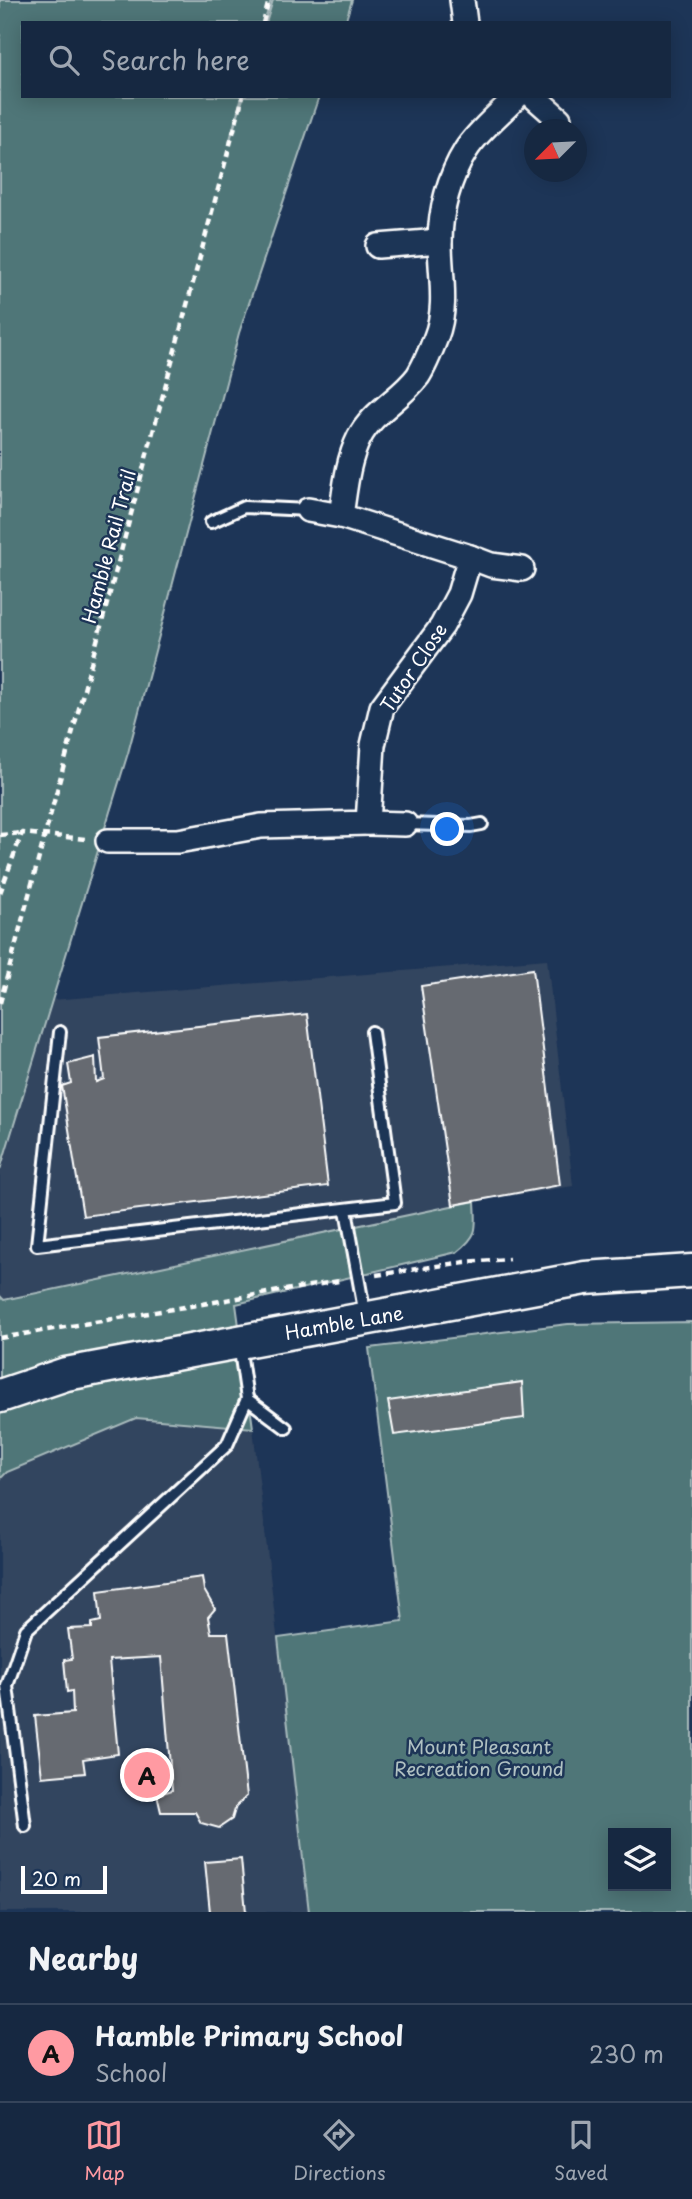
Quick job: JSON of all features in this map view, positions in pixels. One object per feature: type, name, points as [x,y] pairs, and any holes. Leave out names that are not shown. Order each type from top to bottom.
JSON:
[{"type":"main road","name":"Hamble Lane","points":[[0,1396],[66,1374],[585,1278],[692,1271]]},
{"type":"street","points":[[462,0],[465,21]]},
{"type":"street","points":[[341,516],[350,459],[360,436],[374,418],[418,376],[437,334],[443,309],[440,241],[446,193],[467,148],[515,98]]},
{"type":"street","points":[[535,98],[559,119]]},
{"type":"street","points":[[378,246],[440,241]]},
{"type":"street","points":[[308,510],[341,516],[491,565],[522,569]]},
{"type":"street","name":"Tutor Close","points":[[368,823],[373,745],[382,707],[442,626],[459,594],[470,557]]},
{"type":"street","points":[[108,841],[178,841],[261,826],[405,824]]},
{"type":"lane","points":[[211,522],[244,507],[308,510]]},
{"type":"lane","points":[[405,824],[482,824]]},
{"type":"lane","points":[[60,1032],[37,1245],[395,1203],[372,1032]]},
{"type":"lane","points":[[346,1210],[366,1318]]},
{"type":"lane","points":[[25,1826],[7,1686],[26,1630],[227,1445],[247,1399],[239,1341]]},
{"type":"lane","points":[[247,1399],[286,1428]]},
{"type":"path","points":[[263,21],[269,0]]},
{"type":"path","name":"Hamble Rail Trail","points":[[0,1003],[242,98]]},
{"type":"path","points":[[0,893],[22,833]]},
{"type":"path","points":[[0,835],[22,833],[108,841]]},
{"type":"shaded area","points":[[547,959],[573,1186],[453,1205],[3,1301],[0,1296],[0,1170],[52,1000]]},
{"type":"shaded area","points":[[136,1418],[253,1428],[309,1912],[0,1912],[0,1479],[7,1472]]},
{"type":"green space","points":[[0,0],[271,0],[265,21],[21,21],[21,98],[241,98],[229,143],[243,98],[318,98],[239,333],[128,753],[0,1170]]},
{"type":"green space","points":[[273,0],[352,0],[346,21],[267,21]]},
{"type":"green space","points":[[475,1201],[475,1230],[470,1240],[457,1252],[236,1304],[253,1428],[136,1418],[7,1472],[0,1479],[0,1296],[4,1300]]},
{"type":"green space","name":"Mount Pleasant Recreation Ground","points":[[692,1322],[692,1912],[309,1912],[278,1638],[403,1621],[369,1348],[568,1324]]},
{"type":"building","points":[[533,969],[560,1185],[453,1205],[421,986]]},
{"type":"building","points":[[307,1014],[328,1186],[83,1216],[62,1086],[71,1083],[68,1064],[95,1057],[96,1082],[104,1079],[99,1037]]},
{"type":"building","points":[[522,1382],[524,1418],[394,1435],[388,1401]]},
{"type":"building","points":[[202,1577],[204,1590],[215,1609],[208,1617],[211,1633],[228,1633],[247,1796],[236,1806],[232,1819],[219,1828],[201,1823],[195,1812],[161,1812],[157,1795],[172,1790],[161,1657],[109,1660],[118,1754],[83,1759],[85,1773],[42,1777],[35,1716],[73,1713],[72,1691],[67,1692],[64,1660],[72,1659],[68,1629],[92,1628],[92,1623],[101,1621],[98,1591]]},
{"type":"building","points":[[241,1859],[246,1912],[210,1912],[205,1862]]},
{"type":"place","name":"Hamble Primary School","points":[[147,1775]]}]
